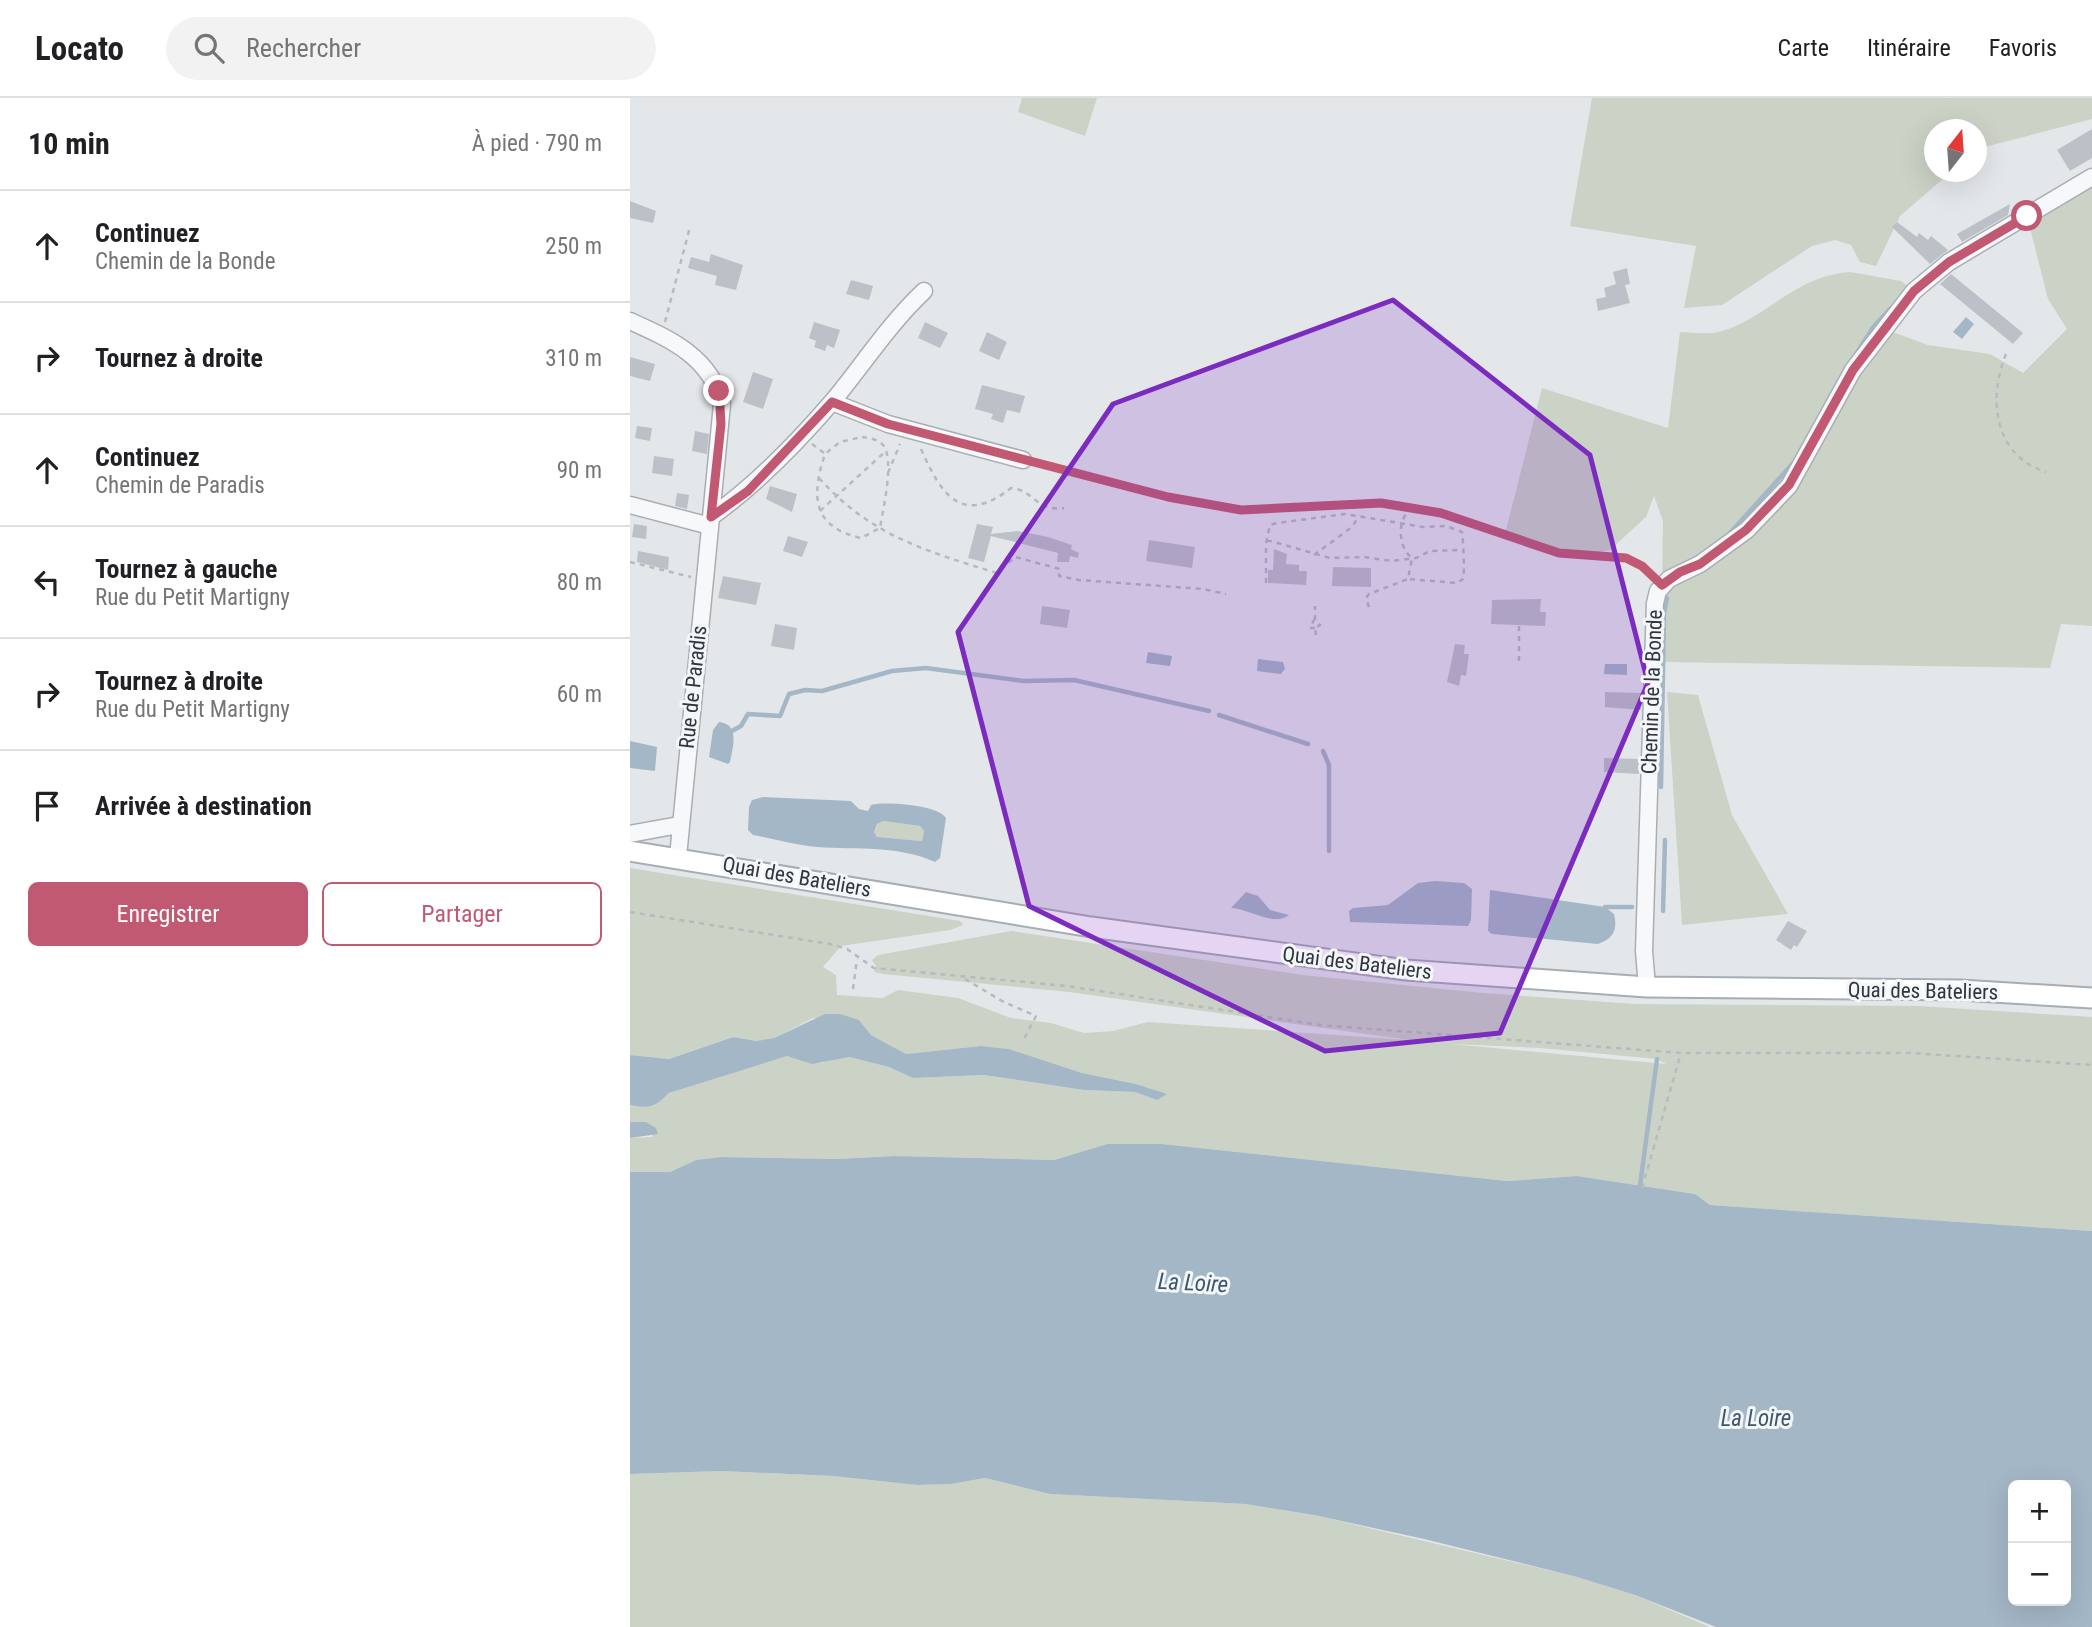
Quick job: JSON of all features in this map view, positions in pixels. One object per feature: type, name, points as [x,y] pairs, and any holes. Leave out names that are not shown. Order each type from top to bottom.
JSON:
[{"type":"main road","name":"Quai des Bateliers","points":[[630,851],[1018,915],[1299,957],[1507,979],[1647,987],[1960,989],[2092,998]]},
{"type":"street","name":"Chemin de la Bonde","points":[[1647,987],[1644,951],[1651,676],[1655,603],[1662,585],[1680,572],[1700,564],[1746,530],[1789,485],[1853,370],[1914,291],[1949,262],[2092,177]]},
{"type":"street","points":[[630,505],[711,521],[748,491],[832,402],[897,317],[924,291]]},
{"type":"street","name":"Rue de Paradis","points":[[630,321],[675,341],[705,367],[719,391],[721,424],[679,825],[678,857]]},
{"type":"street","points":[[832,402],[888,424],[1023,460]]},
{"type":"street","points":[[630,834],[679,825]]},
{"type":"path","points":[[662,335],[690,227]]},
{"type":"path","points":[[2006,354],[1995,389],[1997,419],[2013,447],[2032,466],[2046,472]]},
{"type":"path","points":[[887,476],[905,437]]},
{"type":"path","points":[[850,438],[879,441],[886,451],[887,476],[879,530],[861,538],[851,535],[830,526],[820,510],[817,500],[825,454],[850,438]]},
{"type":"path","points":[[918,443],[937,484],[954,499],[974,505],[982,504],[1011,488],[1024,491],[1039,505],[1064,508]]},
{"type":"path","points":[[820,510],[886,451]]},
{"type":"path","points":[[1023,460],[1168,497],[1241,510],[1381,503],[1403,507],[1480,524],[1559,553],[1626,558],[1642,566],[1662,585]]},
{"type":"path","points":[[819,478],[834,495],[879,530],[927,552],[997,573],[1016,557],[1060,569],[1059,576],[1079,580],[1203,589],[1226,594]]},
{"type":"path","points":[[1403,507],[1406,514],[1401,521],[1405,553],[1412,558]]},
{"type":"path","points":[[1266,583],[1267,540],[1270,525],[1277,523],[1345,514],[1401,521],[1423,527],[1452,527],[1465,538],[1462,550],[1466,573],[1463,579],[1457,583],[1408,579],[1369,594],[1366,598],[1369,607]]},
{"type":"path","points":[[1314,555],[1352,527],[1359,516]]},
{"type":"path","points":[[1267,540],[1314,555],[1392,561],[1412,558],[1430,551],[1462,550]]},
{"type":"path","points":[[1408,579],[1412,558]]},
{"type":"path","points":[[630,562],[704,580]]},
{"type":"path","points":[[1315,606],[1315,620],[1320,628],[1315,628],[1316,635]]},
{"type":"path","points":[[1519,625],[1519,661]]},
{"type":"path","points":[[630,912],[830,944],[847,949],[874,968],[1112,992],[1320,1025],[1681,1053],[1911,1053],[2092,1065]]},
{"type":"path","points":[[853,989],[857,958]]},
{"type":"path","points":[[962,977],[1002,1001],[1036,1016],[1023,1041]]},
{"type":"path","points":[[1642,1188],[1681,1053]]},
{"type":"highlighted area","points":[[1393,300],[1590,455],[1648,683],[1500,1033],[1325,1051],[1029,906],[958,632],[1113,404]]},
{"type":"shaded area","points":[[1022,98],[1097,98],[1085,136],[1018,112]]},
{"type":"shaded area","points":[[1592,98],[2092,98],[2092,119],[1987,146],[1987,119],[1924,119],[1924,182],[1939,182],[1900,216],[1876,266],[1860,262],[1851,245],[1835,240],[1812,246],[1722,305],[1684,308],[1696,246],[1570,226]]},
{"type":"shaded area","points":[[2092,177],[2092,626],[2061,624],[2050,668],[1661,662],[1662,605],[1673,583],[1738,545],[1839,411],[1874,349],[1890,331],[1928,345],[1990,354],[2023,373],[2067,329],[2048,299],[2027,216]]},
{"type":"shaded area","points":[[1850,272],[1901,281],[1914,291],[1814,442],[1747,530],[1662,585],[1663,521],[1654,496],[1646,517],[1610,550],[1579,556],[1559,553],[1505,534],[1542,388],[1668,428],[1680,332],[1713,333],[1735,326],[1812,282],[1830,275]]},
{"type":"shaded area","points":[[1667,692],[1698,695],[1732,815],[1788,914],[1682,925]]},
{"type":"shaded area","points":[[883,821],[920,826],[924,831],[922,841],[877,837],[874,832],[878,823]]},
{"type":"shaded area","points":[[630,868],[960,921],[963,925],[950,930],[841,946],[823,967],[836,975],[837,995],[882,998],[898,990],[958,998],[1011,1018],[1051,1023],[1084,1033],[1113,1031],[1148,1022],[1409,1040],[1069,992],[883,974],[874,972],[876,966],[872,960],[878,955],[1011,931],[1303,975],[1483,993],[1635,1004],[1918,1006],[2092,1017],[2092,1231],[1710,1205],[1695,1194],[1577,1176],[1507,1181],[1162,1144],[1107,1144],[1054,1160],[894,1156],[837,1159],[721,1157],[696,1160],[670,1172],[630,1172],[630,1138],[653,1137],[646,1122],[630,1122],[630,1105],[652,1106],[669,1093],[777,1057],[787,1056],[822,1063],[831,1058],[849,1057],[889,1067],[913,1078],[984,1075],[1084,1090],[1135,1092],[1157,1100],[1166,1094],[1136,1084],[1082,1073],[1009,1049],[981,1046],[906,1054],[871,1035],[859,1020],[813,1018],[774,1038],[758,1041],[732,1037],[669,1059],[630,1055]],"holes":[[[1451,1044],[1540,1048],[1657,1059],[1666,1064]]]},
{"type":"shaded area","points":[[721,1471],[833,1476],[917,1485],[951,1484],[985,1478],[1050,1494],[1245,1504],[1314,1515],[1577,1577],[1635,1595],[1710,1627],[630,1627],[630,1474]]},
{"type":"water","points":[[1966,317],[1974,324],[1962,339],[1953,332]]},
{"type":"water","points":[[1148,652],[1172,656],[1170,666],[1146,663]]},
{"type":"water","points":[[1258,659],[1283,662],[1285,669],[1281,674],[1257,671]]},
{"type":"water","points":[[1605,664],[1627,664],[1627,675],[1604,674]]},
{"type":"water","points":[[719,722],[730,727],[734,737],[728,764],[709,757],[713,730]]},
{"type":"water","points":[[630,741],[657,747],[655,771],[630,768]]},
{"type":"water","points":[[763,797],[851,801],[859,809],[868,811],[871,805],[888,804],[933,810],[946,818],[940,858],[935,862],[906,853],[817,847],[753,835],[748,830],[752,800]],"holes":[[[883,821],[920,826],[924,831],[922,841],[877,837],[874,832],[877,824]]]},
{"type":"water","points":[[1418,883],[1464,883],[1472,889],[1471,920],[1468,926],[1350,922],[1349,911],[1353,908],[1388,905]]},
{"type":"water","points":[[1490,890],[1605,907],[1614,914],[1615,929],[1611,937],[1598,944],[1492,934],[1488,931]]},
{"type":"water","points":[[1246,892],[1258,896],[1270,910],[1289,915],[1276,919],[1231,908]]},
{"type":"water","points":[[825,1014],[840,1014],[859,1020],[871,1035],[906,1054],[981,1046],[1009,1049],[1082,1073],[1136,1084],[1167,1094],[1157,1100],[1135,1092],[1084,1090],[984,1075],[913,1078],[889,1067],[849,1057],[812,1064],[787,1056],[669,1093],[652,1106],[630,1105],[630,1055],[669,1059],[733,1037],[757,1041],[774,1038]]},
{"type":"water","points":[[630,1122],[646,1122],[656,1128],[658,1134],[630,1138]]},
{"type":"water","name":"La Loire","points":[[1107,1144],[1162,1144],[1507,1181],[1577,1176],[1695,1194],[1710,1205],[2092,1231],[2092,1627],[1716,1627],[1635,1595],[1577,1577],[1424,1539],[1314,1515],[1245,1504],[1050,1494],[985,1478],[951,1484],[917,1485],[833,1476],[721,1471],[630,1474],[630,1172],[670,1172],[696,1160],[721,1157],[837,1159],[894,1156],[1054,1160]]},
{"type":"building","points":[[2092,129],[2092,158],[2070,171],[2057,150]]},
{"type":"building","points":[[630,201],[656,211],[653,223],[630,218]]},
{"type":"building","points":[[2010,204],[2008,215],[1962,242],[1957,234]]},
{"type":"building","points":[[1897,222],[1917,237],[1919,233],[1928,240],[1931,236],[1948,250],[1930,264],[1892,227]]},
{"type":"building","points":[[711,254],[743,265],[736,290],[715,285],[717,276],[688,268],[691,257],[709,262]]},
{"type":"building","points":[[1627,268],[1630,284],[1625,285],[1630,303],[1598,311],[1596,299],[1606,297],[1604,288],[1616,284],[1613,272]]},
{"type":"building","points":[[1951,274],[2023,333],[2013,344],[1940,284]]},
{"type":"building","points":[[851,280],[873,286],[869,300],[846,294]]},
{"type":"building","points":[[814,322],[840,330],[834,348],[827,345],[825,351],[814,347],[816,341],[809,338]]},
{"type":"building","points":[[925,322],[948,333],[940,348],[918,338]]},
{"type":"building","points":[[987,332],[1007,342],[999,360],[979,351]]},
{"type":"building","points":[[630,357],[655,364],[650,381],[630,376]]},
{"type":"building","points":[[753,372],[773,379],[763,409],[743,402]]},
{"type":"building","points":[[982,385],[1025,396],[1020,413],[1007,410],[1003,423],[991,419],[993,414],[975,409]]},
{"type":"building","points":[[637,426],[652,428],[650,441],[635,438]]},
{"type":"building","points":[[695,431],[709,434],[707,454],[692,451]]},
{"type":"building","points":[[654,456],[674,459],[672,476],[652,473]]},
{"type":"building","points":[[770,486],[797,494],[792,512],[766,499]]},
{"type":"building","points":[[677,493],[689,495],[687,509],[675,506]]},
{"type":"building","points":[[634,524],[647,526],[646,539],[632,537]]},
{"type":"building","points":[[977,524],[993,527],[991,534],[1018,531],[1072,545],[1071,549],[1079,553],[1078,558],[1070,556],[1069,562],[1057,562],[1058,553],[991,536],[984,562],[968,558]]},
{"type":"building","points":[[788,536],[808,542],[802,557],[783,551]]},
{"type":"building","points":[[1149,540],[1195,547],[1192,568],[1146,561]]},
{"type":"building","points":[[1274,549],[1287,554],[1286,564],[1299,565],[1299,571],[1307,571],[1306,585],[1268,583],[1268,570],[1273,570]]},
{"type":"building","points":[[638,551],[669,557],[668,570],[637,562]]},
{"type":"building","points":[[1333,567],[1371,568],[1371,587],[1332,586]]},
{"type":"building","points":[[723,576],[761,583],[756,605],[718,598]]},
{"type":"building","points":[[1541,599],[1540,612],[1546,612],[1545,626],[1491,624],[1492,600]]},
{"type":"building","points":[[1042,606],[1070,610],[1067,628],[1040,624]]},
{"type":"building","points":[[775,624],[797,628],[794,650],[771,646]]},
{"type":"building","points":[[1455,644],[1465,645],[1464,654],[1469,654],[1466,676],[1461,675],[1459,686],[1447,682]]},
{"type":"building","points":[[1605,692],[1642,693],[1641,710],[1605,707]]},
{"type":"building","points":[[1604,758],[1640,759],[1639,774],[1604,772]]},
{"type":"building","points":[[1788,921],[1807,931],[1797,947],[1794,945],[1791,950],[1776,940]]},
{"type":"waterway","points":[[1856,354],[1874,326],[1891,308]]},
{"type":"waterway","points":[[1730,533],[1794,462]]},
{"type":"waterway","points":[[1661,787],[1664,613],[1667,598]]},
{"type":"waterway","points":[[730,732],[741,726],[748,714],[780,716],[789,694],[805,690],[822,691],[892,671],[926,668],[1024,681],[1074,680],[1209,711]]},
{"type":"waterway","points":[[1219,715],[1308,744]]},
{"type":"waterway","points":[[1323,751],[1329,765],[1329,851]]},
{"type":"waterway","points":[[1663,911],[1665,840]]},
{"type":"waterway","points":[[1605,907],[1632,907]]},
{"type":"waterway","points":[[1639,1193],[1657,1059]]},
{"type":"route","points":[[719,391],[722,404],[721,424],[711,517],[748,491],[784,456],[832,402],[888,424],[1168,497],[1241,510],[1381,503],[1441,513],[1480,524],[1559,553],[1626,558],[1642,566],[1662,585],[1680,572],[1700,564],[1746,530],[1789,485],[1853,370],[1914,291],[1949,262],[2027,216]]}]
